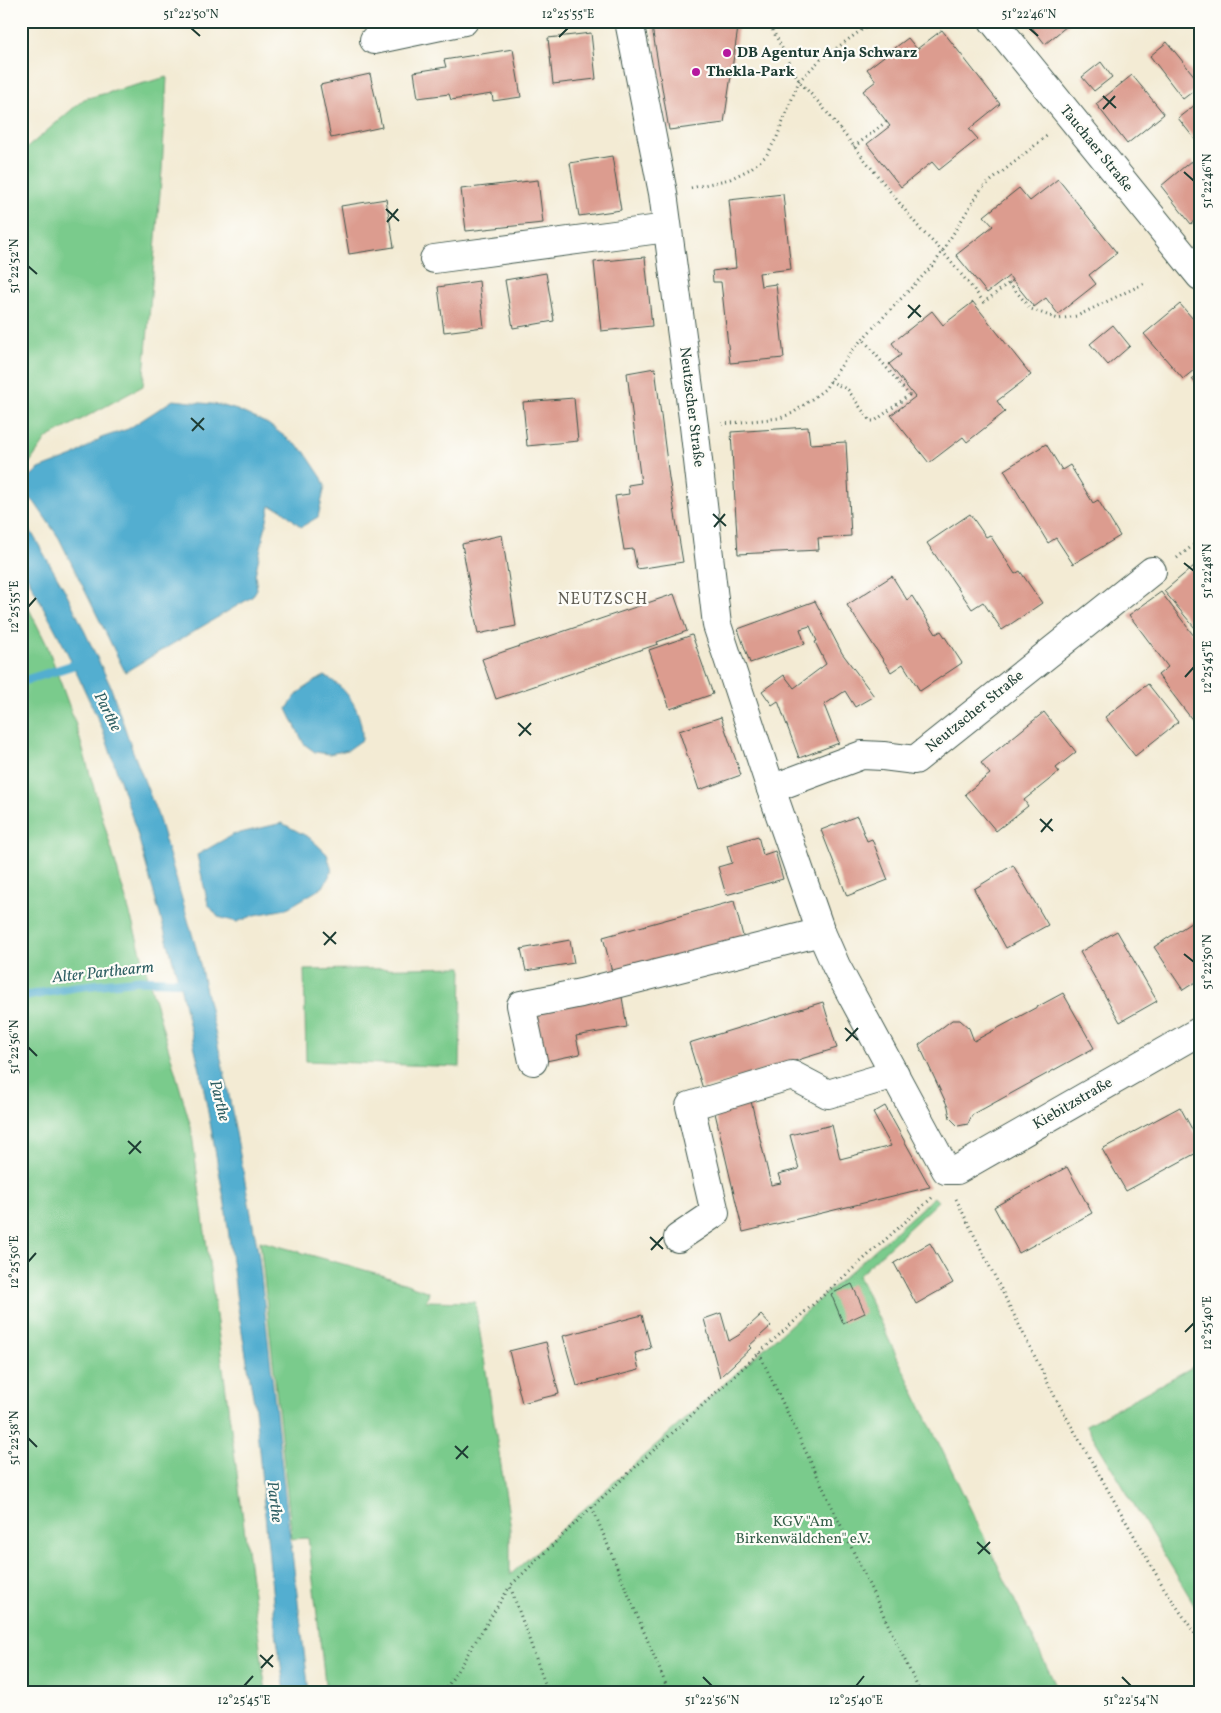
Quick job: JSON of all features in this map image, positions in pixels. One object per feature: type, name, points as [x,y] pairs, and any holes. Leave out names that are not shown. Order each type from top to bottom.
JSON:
[{"type":"street","points":[[374,40],[464,21]]},
{"type":"street","name":"Neutzscher Straße","points":[[629,21],[663,193],[694,426],[717,624],[771,789],[821,932],[836,966],[946,1170]]},
{"type":"street","name":"Tauchaer Straße","points":[[993,21],[1200,276]]},
{"type":"street","points":[[434,259],[668,228]]},
{"type":"street","name":"Neutzscher Straße","points":[[771,789],[862,755],[915,760],[1152,571]]},
{"type":"street","points":[[533,1061],[521,1005],[581,993],[821,932]]},
{"type":"street","name":"Kiebitzstraße","points":[[946,1170],[957,1170],[1200,1031]]},
{"type":"street","points":[[678,1238],[715,1213],[690,1106],[792,1075],[828,1094],[895,1074]]},
{"type":"path","points":[[768,21],[799,81],[921,230],[942,251],[984,302],[1011,282],[1031,309],[1058,319],[1077,316],[1145,283]]},
{"type":"path","points":[[663,193],[730,179],[750,169],[766,156],[776,137],[799,81],[820,60],[874,21]]},
{"type":"path","points":[[694,426],[780,418],[793,413],[825,389],[852,350],[935,263],[982,190],[1070,116]]},
{"type":"path","points":[[854,147],[887,121]]},
{"type":"path","points":[[830,381],[848,390],[870,421],[876,421],[909,395],[863,339]]},
{"type":"path","points":[[444,1692],[510,1586],[592,1507],[759,1353],[934,1197],[946,1170]]},
{"type":"path","points":[[946,1170],[957,1202],[1056,1398],[1164,1588],[1200,1641]]},
{"type":"path","points":[[759,1353],[920,1692]]},
{"type":"path","points":[[592,1507],[669,1692]]},
{"type":"path","points":[[510,1586],[548,1692]]},
{"type":"green space","points":[[167,77],[162,170],[143,386],[47,438],[21,475],[21,153],[84,99]]},
{"type":"green space","points":[[21,593],[47,645],[75,722],[191,1127],[266,1692],[21,1692]]},
{"type":"green space","points":[[462,967],[460,1067],[306,1061],[304,970]]},
{"type":"green space","name":"KGV \"Am Birkenwäldchen\" e.V.","points":[[934,1197],[938,1201],[858,1276],[1059,1692],[326,1692],[308,1538],[292,1539],[260,1241],[379,1274],[429,1292],[426,1301],[475,1302],[510,1522],[510,1575]]},
{"type":"green space","points":[[1200,1363],[1200,1614],[1086,1425]]},
{"type":"water","points":[[173,400],[220,405],[237,410],[268,424],[304,451],[322,478],[325,486],[318,517],[301,527],[281,509],[270,506],[255,575],[257,589],[252,597],[125,672],[59,538],[35,503],[21,489],[21,484],[39,469],[73,456],[101,438],[128,429]]},
{"type":"water","name":"Parthe","points":[[21,514],[67,594],[110,685],[158,816],[197,951],[228,1090],[259,1257],[309,1692],[285,1692],[276,1632],[255,1408],[237,1302],[225,1204],[201,1074],[181,990],[136,829],[103,730],[65,648],[21,565]]},
{"type":"water","points":[[325,676],[334,681],[348,695],[357,711],[362,730],[362,740],[348,750],[329,754],[315,752],[304,744],[287,709],[303,689]]},
{"type":"water","points":[[282,823],[310,838],[327,854],[332,871],[323,887],[286,909],[255,915],[237,922],[218,917],[208,904],[197,855],[232,835]]},
{"type":"building","name":"Thekla-Park","points":[[651,21],[739,21],[724,123],[669,130]]},
{"type":"building","points":[[1027,21],[1073,21],[1045,44]]},
{"type":"building","points":[[942,30],[1000,104],[969,129],[978,139],[939,170],[932,162],[901,187],[867,144],[890,126],[863,91],[876,81],[867,69],[908,38],[917,49]]},
{"type":"building","points":[[591,33],[596,79],[553,84],[548,38]]},
{"type":"building","points":[[1167,42],[1200,83],[1200,86],[1183,99],[1150,56]]},
{"type":"building","points":[[513,49],[521,97],[493,101],[492,94],[451,100],[449,94],[418,98],[414,72],[446,67],[444,60]]},
{"type":"building","points":[[1101,62],[1112,77],[1094,91],[1082,77]]},
{"type":"building","points":[[370,74],[382,127],[331,138],[320,85]]},
{"type":"building","points":[[1132,75],[1164,114],[1127,144],[1096,104]]},
{"type":"building","points":[[1200,101],[1200,146],[1178,118]]},
{"type":"building","points":[[612,156],[621,210],[579,216],[570,163]]},
{"type":"building","points":[[1191,161],[1200,172],[1200,217],[1191,224],[1161,186]]},
{"type":"building","points":[[1058,179],[1117,253],[1089,275],[1096,284],[1058,314],[1046,298],[1034,307],[1009,276],[987,293],[956,255],[993,226],[984,216],[1019,188],[1030,201]]},
{"type":"building","points":[[538,180],[543,223],[466,231],[461,189]]},
{"type":"building","points":[[783,194],[791,269],[759,273],[761,286],[776,284],[784,358],[730,363],[721,282],[713,282],[712,271],[736,268],[729,200]]},
{"type":"building","points":[[386,199],[394,247],[349,254],[341,206]]},
{"type":"building","points":[[645,257],[652,326],[601,331],[594,262]]},
{"type":"building","points":[[546,273],[554,321],[513,328],[505,280]]},
{"type":"building","points":[[479,281],[484,327],[444,332],[438,287]]},
{"type":"building","points":[[973,302],[1031,375],[997,401],[1005,412],[967,442],[963,437],[929,463],[891,415],[915,397],[889,364],[901,355],[892,343],[932,311],[943,325]]},
{"type":"building","points":[[1180,304],[1200,327],[1200,365],[1183,379],[1144,334]]},
{"type":"building","points":[[1113,325],[1130,346],[1108,365],[1090,344]]},
{"type":"building","points":[[655,368],[669,478],[683,562],[637,569],[633,549],[624,550],[615,496],[629,494],[628,485],[641,483],[627,373]]},
{"type":"building","points":[[1200,372],[1200,389],[1192,379]]},
{"type":"building","points":[[574,398],[578,441],[527,446],[523,402]]},
{"type":"building","points":[[808,427],[810,444],[846,442],[851,536],[818,538],[819,550],[738,554],[731,432]]},
{"type":"building","points":[[1046,444],[1062,470],[1070,465],[1093,503],[1098,500],[1120,536],[1073,564],[1056,538],[1048,543],[1004,470]]},
{"type":"building","points":[[970,514],[986,537],[990,535],[1015,574],[1020,571],[1042,603],[1002,630],[983,602],[972,609],[927,543]]},
{"type":"building","points":[[502,535],[516,626],[478,634],[462,544]]},
{"type":"building","points":[[1200,561],[1200,634],[1164,591]]},
{"type":"building","points":[[892,576],[907,600],[912,596],[936,634],[941,631],[962,663],[920,691],[903,664],[891,672],[847,605]]},
{"type":"building","points":[[1161,592],[1200,644],[1200,717],[1194,722],[1158,675],[1168,667],[1129,615]]},
{"type":"building","points":[[674,594],[687,631],[657,642],[658,644],[496,699],[482,659]]},
{"type":"building","points":[[815,601],[842,653],[874,696],[855,707],[845,691],[824,705],[839,743],[799,758],[778,701],[772,705],[762,691],[784,675],[794,688],[826,664],[815,642],[817,641],[810,626],[800,629],[805,644],[750,663],[738,629]]},
{"type":"building","points":[[692,635],[713,694],[670,709],[649,650]]},
{"type":"building","points":[[1148,684],[1178,722],[1135,756],[1105,717]]},
{"type":"building","points":[[1044,712],[1076,752],[1056,768],[1059,772],[1024,800],[1028,806],[996,831],[965,794],[990,774],[981,763]]},
{"type":"building","points":[[721,717],[741,775],[699,790],[679,731]]},
{"type":"building","points":[[857,816],[867,841],[872,839],[888,880],[847,896],[821,830]]},
{"type":"building","points":[[758,836],[763,855],[775,851],[783,879],[726,895],[718,867],[732,863],[727,845]]},
{"type":"building","points":[[1013,865],[1048,925],[1006,948],[974,889]]},
{"type":"building","points":[[734,901],[745,944],[612,972],[603,937]]},
{"type":"building","points":[[1200,917],[1200,979],[1183,990],[1154,947]]},
{"type":"building","points":[[1117,931],[1157,1001],[1120,1022],[1080,952]]},
{"type":"building","points":[[570,940],[574,963],[526,971],[521,949]]},
{"type":"building","points":[[621,991],[627,1027],[576,1036],[580,1054],[546,1061],[534,1008]]},
{"type":"building","points":[[1063,993],[1094,1048],[972,1115],[968,1124],[958,1126],[950,1118],[948,1107],[919,1045],[952,1020],[960,1020],[969,1028],[974,1041]]},
{"type":"building","points":[[823,1002],[837,1048],[703,1089],[689,1043]]},
{"type":"building","points":[[751,1101],[771,1185],[781,1183],[778,1174],[799,1169],[790,1135],[832,1125],[840,1159],[891,1146],[873,1113],[885,1106],[930,1187],[743,1232],[715,1113]]},
{"type":"building","points":[[1180,1107],[1200,1144],[1200,1151],[1126,1191],[1102,1149]]},
{"type":"building","points":[[1067,1167],[1092,1213],[1019,1253],[994,1207]]},
{"type":"building","points":[[930,1243],[953,1283],[916,1304],[894,1263]]},
{"type":"building","points":[[852,1284],[865,1313],[843,1323],[831,1294]]},
{"type":"building","points":[[721,1313],[729,1341],[739,1335],[761,1315],[771,1326],[720,1377],[704,1319]]},
{"type":"building","points":[[642,1315],[651,1348],[635,1353],[639,1370],[577,1386],[563,1336]]},
{"type":"building","points":[[546,1342],[559,1394],[522,1403],[509,1351]]},
{"type":"waterway","name":"Alter Parthearm","points":[[21,683],[80,663]]},
{"type":"waterway","name":"Alter Parthearm","points":[[21,997],[75,987],[140,980],[189,982]]},
{"type":"place","name":"DB Agentur Anja Schwarz","points":[[727,53]]},
{"type":"place","name":"Thekla-Park","points":[[696,72]]},
{"type":"district","name":"NEUTZSCH","points":[[603,600]]}]
